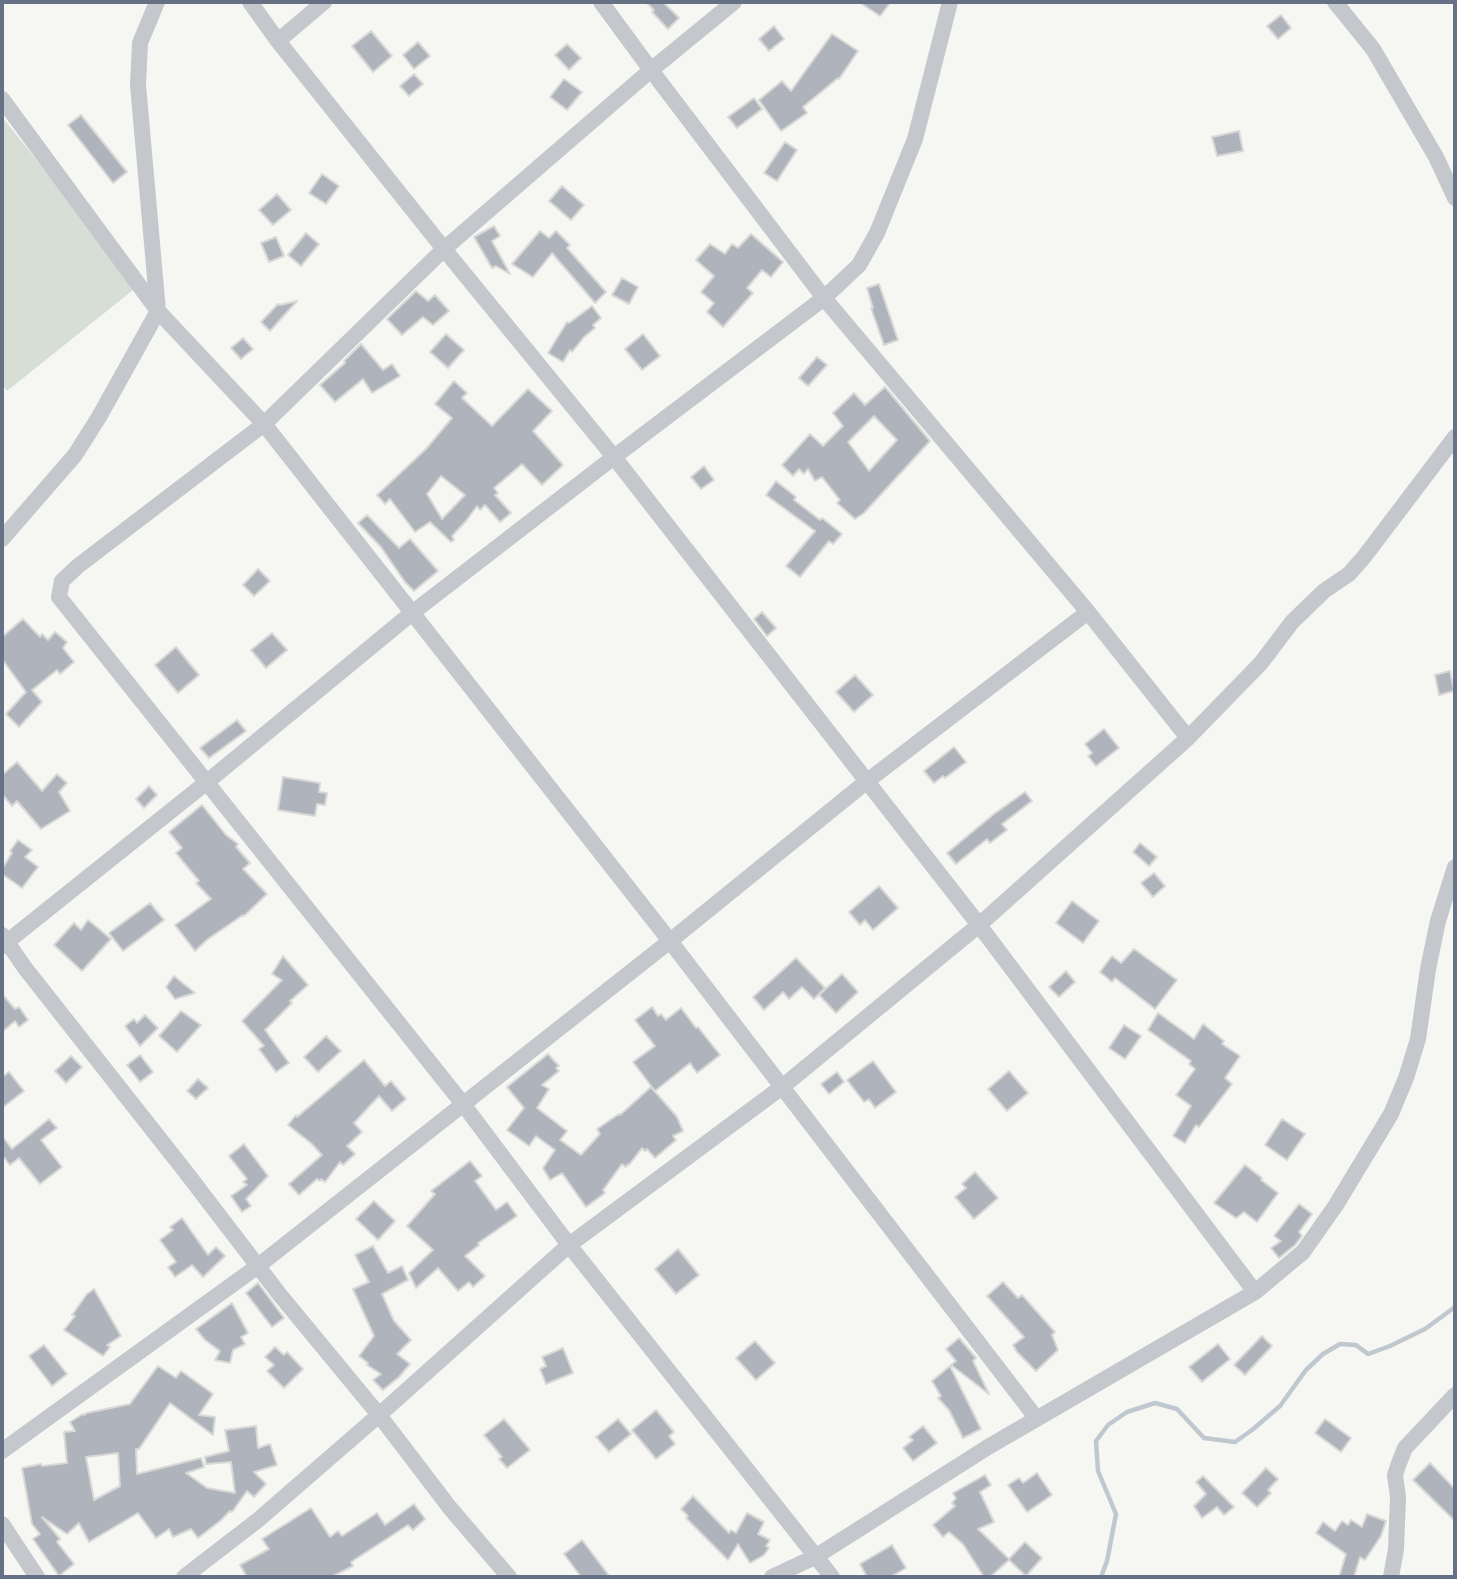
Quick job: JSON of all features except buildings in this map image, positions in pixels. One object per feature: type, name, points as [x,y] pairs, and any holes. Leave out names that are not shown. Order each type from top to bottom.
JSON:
[{"type":"street","points":[[2,539],[75,455],[158,312],[138,85],[140,43],[157,2]]},
{"type":"street","points":[[250,2],[444,249],[614,457],[979,925],[1255,1292]]},
{"type":"street","points":[[278,41],[324,2]]},
{"type":"street","points":[[601,2],[824,298],[1088,612],[1188,738]]},
{"type":"street","points":[[734,2],[444,249],[264,424],[78,566],[62,581],[59,597],[463,1104],[569,1245],[832,1577]]},
{"type":"street","points":[[509,1577],[450,1508],[3,941],[207,782],[412,613],[824,298],[859,265],[877,233],[915,139],[950,2]]},
{"type":"street","points":[[1335,2],[1373,49],[1436,157],[1455,198]]},
{"type":"street","points":[[2,99],[158,312],[264,424],[670,941],[1037,1419]]},
{"type":"street","points":[[184,1577],[258,1520],[569,1245],[782,1087],[979,925],[1188,738],[1261,663],[1292,622],[1324,592],[1349,574],[1455,437]]},
{"type":"street","points":[[2,1451],[258,1266],[670,941],[866,782],[1088,612]]},
{"type":"street","points":[[772,1577],[815,1556],[988,1447],[1255,1292],[1303,1252],[1336,1205],[1391,1114],[1406,1078],[1418,1039],[1438,921],[1455,867]]},
{"type":"street","points":[[1391,1577],[1396,1549],[1398,1497],[1395,1475],[1399,1463],[1405,1448],[1455,1395]]},
{"type":"street","points":[[2,1524],[37,1577]]},
{"type":"shaded area","points":[[2,117],[138,286],[7,391],[2,385]]},
{"type":"waterway","points":[[1101,1577],[1107,1561],[1116,1514],[1098,1471],[1096,1441],[1108,1425],[1127,1412],[1155,1403],[1177,1409],[1204,1438],[1235,1442],[1280,1406],[1306,1370],[1323,1354],[1340,1344],[1356,1345],[1368,1354],[1425,1329],[1455,1307]]}]
